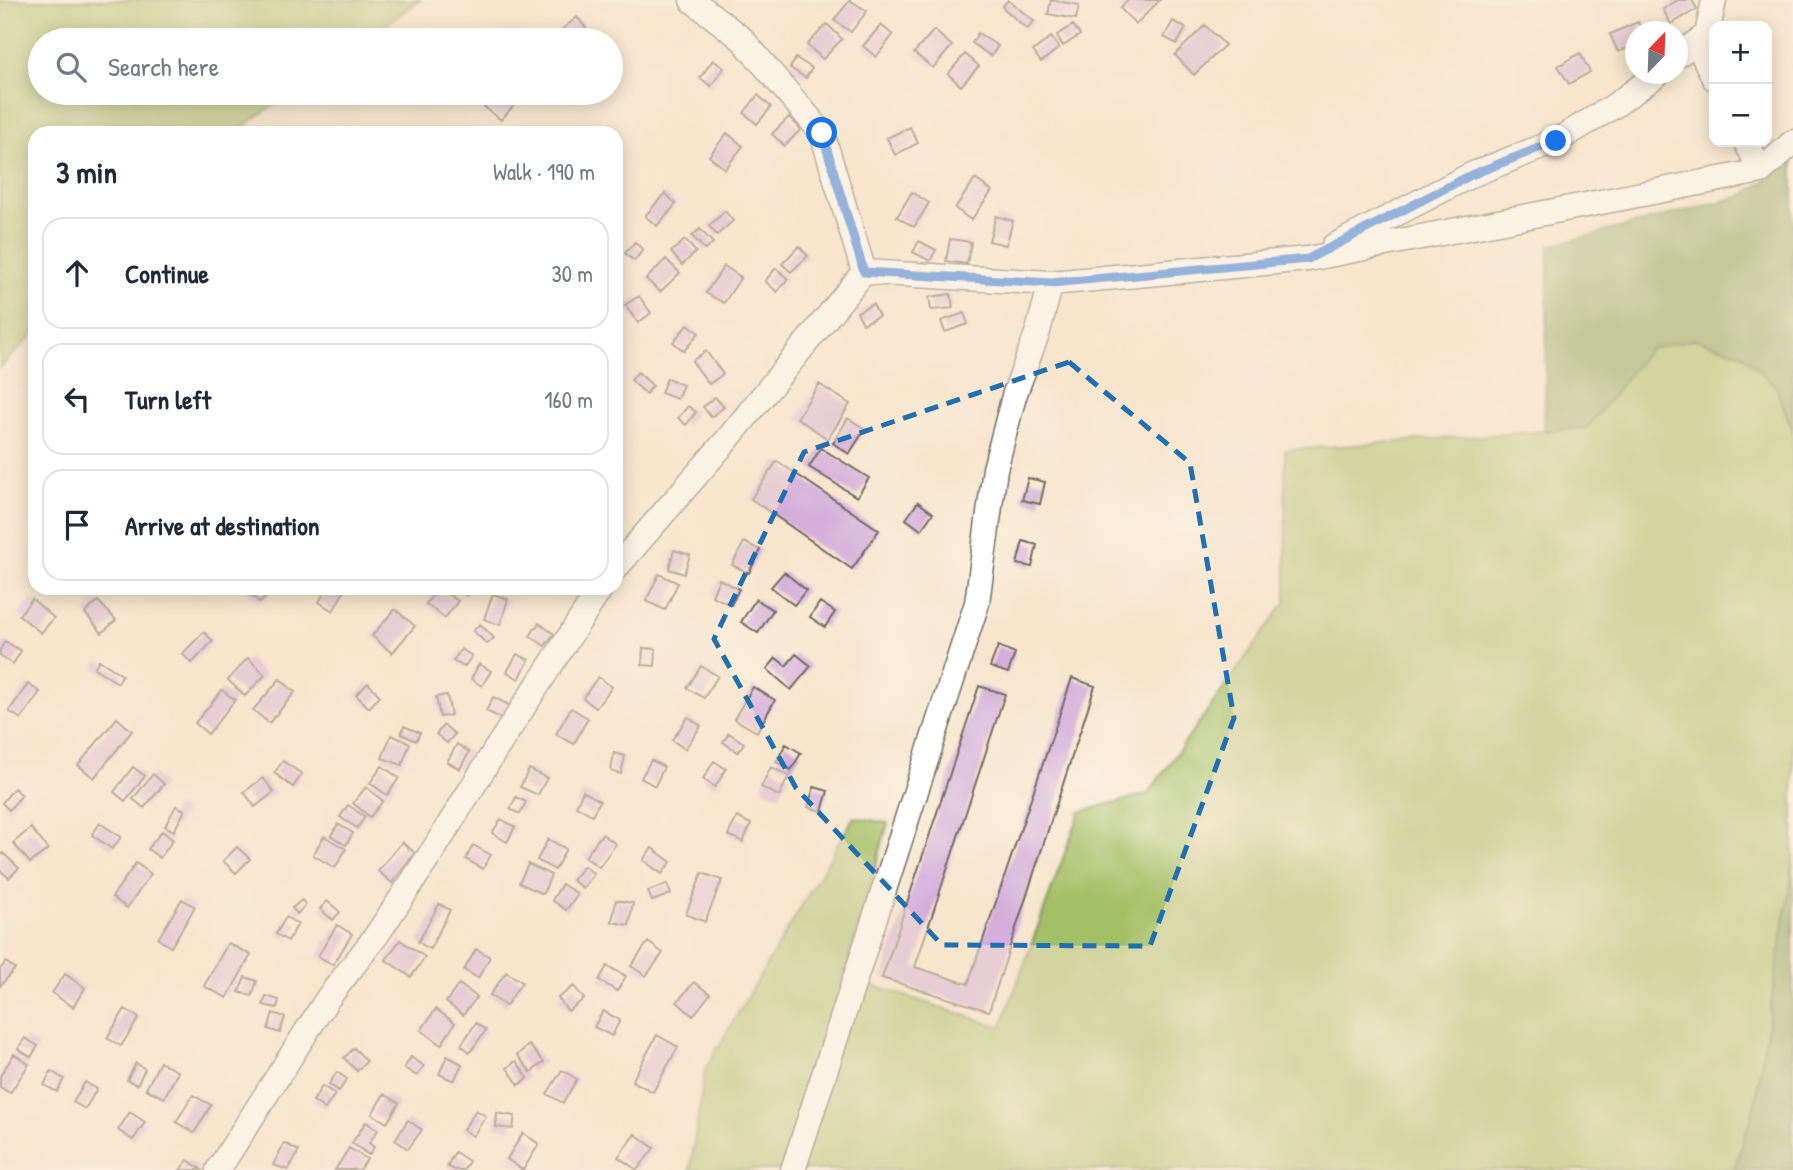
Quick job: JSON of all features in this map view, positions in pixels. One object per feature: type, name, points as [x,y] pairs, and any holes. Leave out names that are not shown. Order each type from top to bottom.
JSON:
[{"type":"street","points":[[692,0],[742,39],[822,133],[864,272]]},
{"type":"street","points":[[1709,68],[1703,55],[1714,0]]},
{"type":"street","points":[[1688,47],[1708,34]]},
{"type":"street","points":[[1308,259],[1471,175],[1556,141],[1644,84]]},
{"type":"street","points":[[864,272],[1051,283],[1308,259],[1761,171],[1793,142]]},
{"type":"street","points":[[1749,147],[1761,171]]},
{"type":"street","points":[[623,560],[864,272]]},
{"type":"street","points":[[793,1170],[978,603],[995,469],[1014,396],[1038,331],[1051,283]]},
{"type":"street","points":[[218,1170],[328,998],[376,936],[434,849],[597,595]]},
{"type":"highlighted area","points":[[1069,362],[1190,463],[1234,718],[1150,946],[942,945],[796,788],[714,639],[804,452]]},
{"type":"green space","points":[[0,0],[420,0],[381,28],[28,28],[28,105],[274,105],[244,126],[28,126],[28,339],[0,368]]},
{"type":"green space","points":[[1793,161],[1793,432],[1776,387],[1741,353],[1695,339],[1649,349],[1587,428],[1544,430],[1549,246],[1742,196]]},
{"type":"green space","points":[[1695,339],[1741,353],[1776,387],[1793,432],[1793,867],[1755,1105],[1734,1170],[690,1170],[705,1069],[854,817],[888,823],[844,976],[1001,1027],[1080,812],[1148,794],[1286,601],[1285,450],[1586,428],[1649,349]]},
{"type":"green space","points":[[1793,867],[1793,1170],[1734,1170],[1755,1105]]},
{"type":"building","points":[[850,0],[867,11],[851,32],[834,20]]},
{"type":"building","points":[[1008,0],[1034,21],[1027,29],[1002,7]]},
{"type":"building","points":[[1051,0],[1079,5],[1076,19],[1048,14]]},
{"type":"building","points":[[1128,0],[1160,0],[1136,24],[1120,8]]},
{"type":"building","points":[[1678,0],[1692,0],[1697,9],[1676,21],[1669,21],[1663,9]]},
{"type":"building","points":[[577,17],[586,28],[564,28]]},
{"type":"building","points":[[1173,21],[1186,28],[1177,44],[1164,37]]},
{"type":"building","points":[[827,24],[842,39],[823,59],[807,45]]},
{"type":"building","points":[[881,25],[893,35],[876,57],[863,46]]},
{"type":"building","points":[[1073,25],[1080,35],[1063,46],[1057,35]]},
{"type":"building","points":[[1205,25],[1225,45],[1194,75],[1175,55]]},
{"type":"building","points":[[1625,28],[1625,49],[1618,52],[1610,34]]},
{"type":"building","points":[[934,30],[952,46],[933,68],[914,53]]},
{"type":"building","points":[[978,33],[998,46],[991,56],[972,43]]},
{"type":"building","points":[[1051,37],[1059,48],[1041,62],[1033,51]]},
{"type":"building","points":[[1580,53],[1590,72],[1569,84],[1558,66]]},
{"type":"building","points":[[965,54],[979,66],[961,86],[948,74]]},
{"type":"building","points":[[796,58],[812,68],[806,78],[790,68]]},
{"type":"building","points":[[713,60],[724,68],[711,86],[700,78]]},
{"type":"building","points":[[758,95],[771,107],[757,124],[744,113]]},
{"type":"building","points":[[484,105],[514,105],[501,120]]},
{"type":"building","points":[[789,117],[801,129],[785,146],[772,134]]},
{"type":"building","points":[[910,127],[918,143],[895,155],[887,138]]},
{"type":"building","points":[[727,133],[743,146],[725,169],[709,156]]},
{"type":"building","points":[[975,179],[992,191],[971,220],[955,208]]},
{"type":"building","points":[[912,192],[929,203],[914,227],[897,217]]},
{"type":"building","points":[[665,193],[676,204],[657,226],[645,216]]},
{"type":"building","points":[[725,211],[733,221],[717,235],[709,226]]},
{"type":"building","points":[[996,216],[1013,221],[1006,245],[989,241]]},
{"type":"building","points":[[700,229],[713,243],[705,250],[692,236]]},
{"type":"building","points":[[950,239],[971,242],[967,264],[946,261]]},
{"type":"building","points":[[685,240],[696,252],[682,265],[671,252]]},
{"type":"building","points":[[919,241],[936,250],[930,261],[913,252]]},
{"type":"building","points":[[635,242],[643,250],[634,261],[625,253]]},
{"type":"building","points":[[799,246],[808,256],[791,272],[782,264]]},
{"type":"building","points":[[666,259],[680,273],[660,292],[646,279]]},
{"type":"building","points":[[724,266],[741,277],[724,303],[706,293]]},
{"type":"building","points":[[776,268],[788,279],[777,292],[765,281]]},
{"type":"building","points":[[951,294],[953,308],[931,310],[929,297]]},
{"type":"building","points":[[639,296],[651,313],[638,323],[625,305]]},
{"type":"building","points":[[873,304],[879,316],[863,324],[857,312]]},
{"type":"building","points":[[964,313],[968,324],[945,332],[941,321]]},
{"type":"building","points":[[688,324],[699,333],[684,351],[673,342]]},
{"type":"building","points":[[706,351],[723,374],[709,384],[692,361]]},
{"type":"building","points":[[638,372],[653,386],[646,394],[631,380]]},
{"type":"building","points":[[667,378],[683,385],[677,399],[661,393]]},
{"type":"building","points":[[819,384],[850,404],[828,439],[797,418]]},
{"type":"building","points":[[715,397],[724,407],[711,417],[703,407]]},
{"type":"building","points":[[688,406],[696,412],[686,425],[678,418]]},
{"type":"building","points":[[848,418],[865,429],[849,454],[833,443]]},
{"type":"building","points":[[821,448],[869,478],[857,497],[809,467]]},
{"type":"building","points":[[777,461],[879,530],[852,569],[751,499]]},
{"type":"building","points":[[1028,478],[1045,482],[1040,504],[1022,500]]},
{"type":"building","points":[[918,502],[933,513],[921,530],[906,519]]},
{"type":"building","points":[[1023,541],[1037,545],[1032,567],[1017,564]]},
{"type":"building","points":[[744,542],[760,550],[749,573],[732,565]]},
{"type":"building","points":[[674,550],[690,555],[684,574],[669,569]]},
{"type":"building","points":[[784,572],[806,590],[794,605],[771,587]]},
{"type":"building","points":[[659,574],[678,583],[665,610],[646,601]]},
{"type":"building","points":[[719,579],[739,589],[731,605],[712,596]]},
{"type":"building","points":[[251,595],[269,595],[260,603]]},
{"type":"building","points":[[323,595],[342,595],[333,611],[319,602]]},
{"type":"building","points":[[433,595],[449,595],[458,601],[445,618],[426,604]]},
{"type":"building","points":[[493,595],[508,599],[500,625],[484,619]]},
{"type":"building","points":[[32,599],[54,618],[41,633],[19,615]]},
{"type":"building","points":[[756,599],[773,610],[758,633],[741,622]]},
{"type":"building","points":[[98,601],[116,620],[102,633],[85,613]]},
{"type":"building","points":[[820,602],[835,612],[825,627],[810,617]]},
{"type":"building","points":[[395,609],[415,626],[392,653],[372,636]]},
{"type":"building","points":[[539,623],[554,634],[545,646],[530,636]]},
{"type":"building","points":[[480,624],[494,638],[487,644],[473,631]]},
{"type":"building","points":[[204,632],[213,641],[192,663],[182,654]]},
{"type":"building","points":[[5,641],[21,651],[13,664],[0,656]]},
{"type":"building","points":[[998,646],[1015,653],[1008,673],[990,667]]},
{"type":"building","points":[[643,648],[656,649],[655,666],[642,665]]},
{"type":"building","points":[[461,649],[472,656],[464,667],[453,661]]},
{"type":"building","points":[[517,654],[529,660],[519,679],[507,672]]},
{"type":"building","points":[[796,654],[811,666],[791,690],[767,669],[776,658],[786,666]]},
{"type":"building","points":[[248,658],[265,675],[245,696],[228,680]]},
{"type":"building","points":[[99,660],[122,675],[118,683],[94,668]]},
{"type":"building","points":[[479,664],[491,671],[482,686],[471,679]]},
{"type":"building","points":[[701,666],[718,676],[704,698],[687,688]]},
{"type":"building","points":[[598,677],[612,687],[596,708],[583,698]]},
{"type":"building","points":[[1072,678],[1095,686],[989,1011],[882,978],[979,686],[1005,694],[915,967],[968,984]]},
{"type":"building","points":[[280,679],[295,692],[269,723],[253,710]]},
{"type":"building","points":[[368,683],[380,696],[369,708],[356,695]]},
{"type":"building","points":[[28,684],[40,692],[21,719],[9,711]]},
{"type":"building","points":[[753,687],[775,700],[757,732],[734,719]]},
{"type":"building","points":[[222,690],[235,700],[208,734],[195,723]]},
{"type":"building","points":[[447,695],[451,715],[440,717],[436,697]]},
{"type":"building","points":[[493,697],[511,706],[504,720],[486,711]]},
{"type":"building","points":[[571,708],[588,718],[574,744],[556,734]]},
{"type":"building","points":[[688,717],[701,726],[685,749],[672,740]]},
{"type":"building","points":[[117,718],[132,731],[94,778],[78,765]]},
{"type":"building","points":[[444,725],[455,734],[447,743],[436,734]]},
{"type":"building","points":[[404,726],[420,733],[416,741],[401,734]]},
{"type":"building","points":[[729,733],[744,743],[738,752],[723,742]]},
{"type":"building","points":[[391,735],[410,743],[402,765],[382,758]]},
{"type":"building","points":[[457,744],[469,752],[460,769],[447,762]]},
{"type":"building","points":[[786,744],[801,753],[791,770],[776,762]]},
{"type":"building","points":[[614,753],[625,756],[621,774],[611,771]]},
{"type":"building","points":[[651,760],[664,767],[655,786],[641,778]]},
{"type":"building","points":[[283,761],[302,774],[293,787],[274,773]]},
{"type":"building","points":[[714,761],[726,769],[715,787],[703,779]]},
{"type":"building","points":[[382,766],[399,778],[387,795],[370,783]]},
{"type":"building","points":[[133,767],[145,776],[125,801],[114,792]]},
{"type":"building","points":[[771,767],[789,776],[779,796],[761,787]]},
{"type":"building","points":[[529,769],[547,778],[538,795],[520,787]]},
{"type":"building","points":[[153,774],[164,784],[144,808],[133,799]]},
{"type":"building","points":[[263,778],[274,792],[255,807],[244,792]]},
{"type":"building","points":[[366,787],[383,801],[370,817],[353,803]]},
{"type":"building","points":[[814,787],[828,791],[822,811],[808,807]]},
{"type":"building","points":[[14,788],[22,795],[9,810],[2,803]]},
{"type":"building","points":[[583,791],[600,801],[592,815],[576,806]]},
{"type":"building","points":[[516,797],[526,802],[520,814],[510,809]]},
{"type":"building","points":[[348,805],[365,817],[357,828],[340,817]]},
{"type":"building","points":[[176,806],[185,810],[174,831],[165,826]]},
{"type":"building","points":[[737,817],[751,824],[743,842],[728,835]]},
{"type":"building","points":[[501,819],[515,827],[507,842],[492,833]]},
{"type":"building","points":[[100,823],[121,837],[112,849],[92,835]]},
{"type":"building","points":[[338,824],[353,833],[346,845],[331,836]]},
{"type":"building","points":[[31,828],[48,849],[30,863],[13,843]]},
{"type":"building","points":[[162,831],[173,840],[160,858],[148,849]]},
{"type":"building","points":[[602,834],[616,844],[599,867],[585,857]]},
{"type":"building","points":[[324,836],[346,849],[335,868],[313,855]]},
{"type":"building","points":[[548,839],[566,849],[555,870],[537,860]]},
{"type":"building","points":[[402,842],[415,853],[392,883],[378,871]]},
{"type":"building","points":[[473,845],[491,855],[483,869],[466,859]]},
{"type":"building","points":[[237,847],[250,859],[236,873],[223,861]]},
{"type":"building","points":[[652,848],[671,862],[662,874],[643,860]]},
{"type":"building","points":[[3,853],[19,868],[9,878],[0,870],[0,857]]},
{"type":"building","points":[[136,863],[151,874],[127,908],[112,897]]},
{"type":"building","points":[[528,864],[551,875],[543,894],[519,883]]},
{"type":"building","points":[[584,866],[594,874],[583,888],[572,880]]},
{"type":"building","points":[[702,873],[722,880],[705,922],[686,914]]},
{"type":"building","points":[[562,884],[578,894],[566,910],[552,900]]},
{"type":"building","points":[[667,884],[671,894],[652,901],[648,891]]},
{"type":"building","points":[[182,899],[195,907],[171,947],[158,939]]},
{"type":"building","points":[[302,900],[306,905],[297,914],[292,908]]},
{"type":"building","points":[[616,900],[633,903],[629,925],[612,922]]},
{"type":"building","points":[[327,901],[340,912],[333,920],[320,909]]},
{"type":"building","points":[[439,904],[450,910],[430,949],[418,942]]},
{"type":"building","points":[[286,917],[298,924],[288,941],[276,934]]},
{"type":"building","points":[[337,925],[352,934],[333,965],[318,956]]},
{"type":"building","points":[[400,940],[425,957],[411,977],[386,960]]},
{"type":"building","points":[[648,942],[663,953],[646,976],[631,966]]},
{"type":"building","points":[[228,943],[251,955],[227,998],[204,986]]},
{"type":"building","points":[[476,949],[490,957],[478,978],[464,970]]},
{"type":"building","points":[[6,962],[15,969],[0,986],[0,969]]},
{"type":"building","points":[[607,966],[626,976],[617,991],[599,980]]},
{"type":"building","points":[[506,972],[522,982],[506,1006],[490,995]]},
{"type":"building","points":[[65,974],[85,988],[73,1007],[52,993]]},
{"type":"building","points":[[245,977],[257,981],[252,996],[239,992]]},
{"type":"building","points":[[694,982],[710,994],[693,1016],[677,1002]]},
{"type":"building","points":[[459,984],[477,997],[463,1015],[446,1002]]},
{"type":"building","points":[[574,986],[584,999],[568,1011],[558,998]]},
{"type":"building","points":[[266,996],[279,1000],[277,1008],[263,1005]]},
{"type":"building","points":[[125,1009],[139,1018],[121,1046],[107,1038]]},
{"type":"building","points":[[436,1009],[455,1023],[441,1045],[421,1030]]},
{"type":"building","points":[[603,1011],[620,1020],[612,1036],[594,1027]]},
{"type":"building","points":[[273,1013],[285,1017],[280,1033],[268,1029]]},
{"type":"building","points":[[476,1023],[486,1030],[470,1052],[461,1045]]},
{"type":"building","points":[[657,1035],[678,1047],[653,1092],[632,1081]]},
{"type":"building","points":[[25,1038],[38,1046],[31,1057],[18,1049]]},
{"type":"building","points":[[529,1045],[544,1062],[531,1072],[517,1055]]},
{"type":"building","points":[[354,1048],[367,1061],[357,1071],[344,1058]]},
{"type":"building","points":[[14,1054],[29,1064],[10,1093],[0,1087],[0,1076]]},
{"type":"building","points":[[447,1056],[462,1064],[454,1081],[439,1074]]},
{"type":"building","points":[[411,1057],[424,1066],[417,1076],[404,1068]]},
{"type":"building","points":[[516,1061],[528,1078],[519,1085],[507,1068]]},
{"type":"building","points":[[160,1062],[178,1072],[164,1098],[146,1089]]},
{"type":"building","points":[[136,1063],[145,1069],[137,1085],[127,1080]]},
{"type":"building","points":[[562,1070],[577,1079],[563,1103],[547,1094]]},
{"type":"building","points":[[51,1071],[64,1079],[57,1092],[44,1085]]},
{"type":"building","points":[[337,1072],[347,1079],[339,1091],[329,1084]]},
{"type":"building","points":[[85,1082],[97,1089],[85,1109],[73,1102]]},
{"type":"building","points":[[322,1086],[335,1094],[325,1109],[313,1101]]},
{"type":"building","points":[[384,1094],[399,1103],[387,1123],[372,1114]]},
{"type":"building","points":[[193,1095],[211,1105],[194,1133],[176,1122]]},
{"type":"building","points":[[476,1110],[486,1116],[473,1136],[463,1130]]},
{"type":"building","points":[[130,1112],[145,1122],[133,1140],[118,1130]]},
{"type":"building","points":[[497,1113],[515,1116],[513,1129],[496,1127]]},
{"type":"building","points":[[408,1120],[422,1130],[408,1149],[395,1140]]},
{"type":"building","points":[[366,1122],[378,1130],[369,1143],[374,1147],[369,1155],[352,1143]]},
{"type":"building","points":[[523,1133],[539,1144],[523,1170],[507,1159]]},
{"type":"building","points":[[635,1134],[654,1148],[637,1170],[618,1157]]},
{"type":"building","points":[[284,1143],[299,1151],[288,1170],[273,1165]]},
{"type":"building","points":[[349,1148],[367,1159],[360,1170],[335,1170]]},
{"type":"building","points":[[455,1152],[469,1161],[464,1170],[454,1170],[447,1166]]},
{"type":"building","points":[[188,1160],[202,1170],[180,1170]]},
{"type":"route","points":[[822,133],[864,272],[1041,284],[1308,259],[1471,175],[1556,141]]}]
